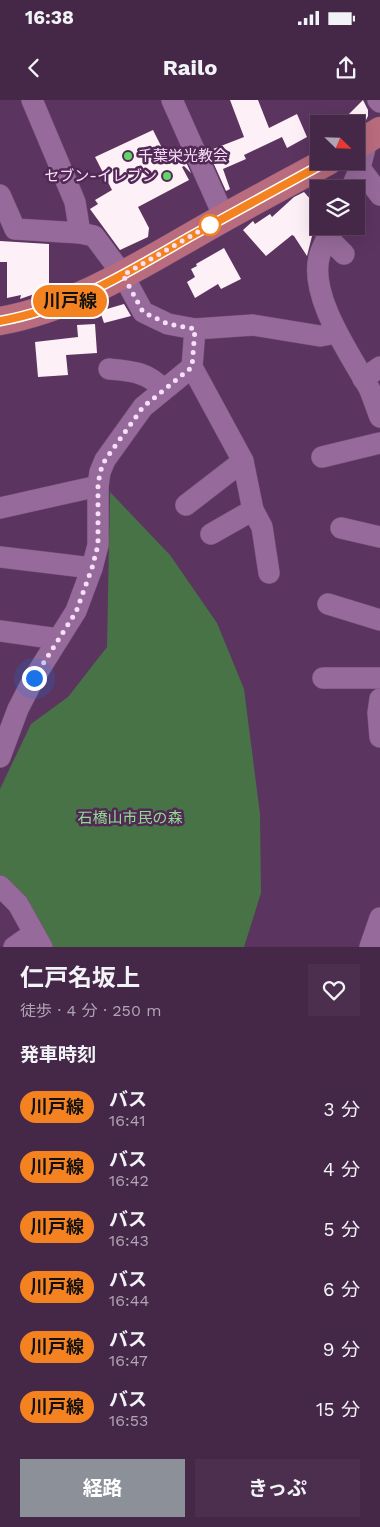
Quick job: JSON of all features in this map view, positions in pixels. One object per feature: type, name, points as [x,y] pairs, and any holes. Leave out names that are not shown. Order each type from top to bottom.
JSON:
[{"type":"main road","points":[[0,321],[41,312],[66,303],[123,275],[312,170]]},
{"type":"street","points":[[32,100],[74,202],[80,233]]},
{"type":"street","points":[[172,100],[224,218]]},
{"type":"street","points":[[354,180],[366,146]]},
{"type":"street","points":[[366,146],[380,195]]},
{"type":"street","points":[[0,195],[15,229],[80,233],[94,236],[123,275],[143,312],[168,324],[195,329],[253,325],[320,336],[337,333]]},
{"type":"street","points":[[329,235],[318,265],[319,287],[337,333],[373,382],[380,417]]},
{"type":"street","points":[[332,235],[344,254]]},
{"type":"street","points":[[195,329],[192,367],[244,461],[253,510],[262,527],[270,574]]},
{"type":"street","points":[[0,757],[9,708],[34,678],[76,612],[92,568],[98,545],[98,486],[100,472],[105,460],[143,407],[192,367]]},
{"type":"street","points":[[109,369],[131,371],[154,379],[163,389]]},
{"type":"street","points":[[322,457],[380,443]]},
{"type":"street","points":[[186,504],[244,461]]},
{"type":"street","points":[[0,508],[98,486]]},
{"type":"street","points":[[211,534],[253,510]]},
{"type":"street","points":[[341,528],[380,537]]},
{"type":"street","points":[[0,557],[92,568]]},
{"type":"street","points":[[328,604],[380,620]]},
{"type":"street","points":[[0,631],[58,639]]},
{"type":"street","points":[[323,678],[380,678]]},
{"type":"street","points":[[380,699],[378,713],[380,738]]},
{"type":"street","points":[[0,886],[18,904],[38,940],[14,947]]},
{"type":"street","points":[[370,947],[380,918]]},
{"type":"green space","name":"石橋山市民の森","points":[[110,492],[170,555],[217,623],[244,689],[260,814],[261,893],[244,947],[47,947],[18,896],[0,875],[0,789],[31,724],[68,697],[107,647]]},
{"type":"building","points":[[230,100],[258,100],[269,128],[297,114],[307,137],[287,148],[282,137],[244,155],[246,159],[223,169],[230,189],[226,191],[208,151],[244,137]]},
{"type":"building","points":[[363,100],[368,110],[365,122],[365,115],[348,115]]},
{"type":"building","points":[[153,130],[168,160],[182,153],[191,173],[184,166],[182,167],[189,180],[138,207],[149,228],[148,237],[120,250],[90,209],[98,204],[95,200],[112,190],[95,157]]},
{"type":"building","points":[[304,192],[310,199],[310,235],[312,235],[307,256],[292,235],[266,256],[243,230],[253,221],[255,224],[270,214],[272,217],[294,197]]},
{"type":"building","points":[[0,241],[49,244],[49,286],[41,287],[40,292],[20,299],[21,295],[7,298],[7,262],[0,262]]},
{"type":"building","points":[[224,248],[241,279],[221,289],[218,284],[195,298],[187,282],[195,277],[191,269],[197,266],[196,264]]},
{"type":"building","points":[[124,304],[131,316],[104,323],[100,311]]},
{"type":"building","points":[[95,324],[97,353],[66,355],[68,375],[38,377],[35,342],[78,337],[77,325]]},
{"type":"bus line","name":"川戸線","points":[[0,321],[41,312],[79,297],[123,275],[312,170]]},
{"type":"place","name":"千葉栄光教会","points":[[128,156]]},
{"type":"place","name":"セブン-イレブン","points":[[167,176]]},
{"type":"route","points":[[34,678],[76,612],[92,568],[98,545],[98,486],[100,472],[105,460],[143,407],[192,367],[195,329],[168,324],[143,312],[123,275],[210,225]]}]
